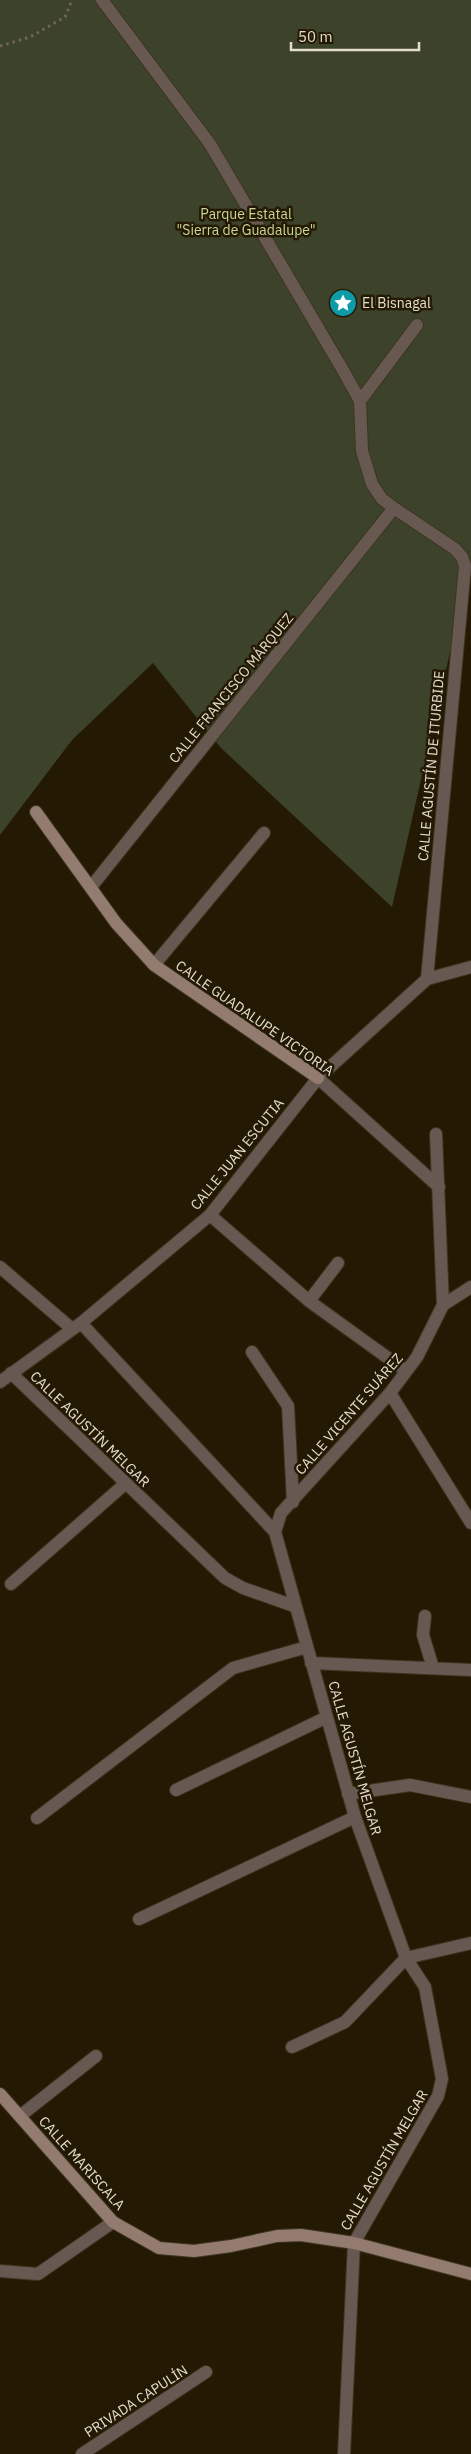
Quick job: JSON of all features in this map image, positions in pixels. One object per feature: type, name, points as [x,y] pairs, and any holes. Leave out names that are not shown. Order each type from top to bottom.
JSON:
[{"type":"street","points":[[102,0],[210,144],[360,401],[362,451],[369,475],[372,484],[382,499],[394,508]]},
{"type":"street","points":[[360,401],[417,324]]},
{"type":"street","name":"CALLE AGUSTÍN DE ITURBIDE","points":[[394,508],[455,549],[462,556],[465,566],[427,979]]},
{"type":"street","name":"CALLE FRANCISCO MÁRQUEZ","points":[[91,887],[394,508]]},
{"type":"street","name":"CALLE GUADALUPE VICTORIA","points":[[36,812],[116,923],[154,965],[318,1078],[438,1187]]},
{"type":"street","points":[[154,965],[264,833]]},
{"type":"street","name":"CALLE JUAN ESCUTIA","points":[[0,1382],[76,1326],[210,1215],[318,1078],[427,979],[471,967]]},
{"type":"street","points":[[436,1134],[442,1305],[471,1287]]},
{"type":"street","points":[[210,1215],[309,1301],[406,1372]]},
{"type":"street","points":[[309,1301],[338,1263]]},
{"type":"street","name":"CALLE AGUSTÍN MELGAR","points":[[1,1269],[76,1326],[275,1532],[294,1606],[355,1817],[406,1958],[426,1987],[442,2079],[441,2088],[354,2243],[344,2454]]},
{"type":"street","name":"CALLE VICENTE SUÁREZ","points":[[275,1532],[281,1513],[390,1393],[406,1372],[417,1357],[442,1305]]},
{"type":"street","points":[[252,1352],[288,1406],[293,1502]]},
{"type":"street","name":"CALLE AGUSTÍN MELGAR","points":[[11,1373],[225,1578],[243,1588],[294,1606]]},
{"type":"street","points":[[390,1393],[471,1523]]},
{"type":"street","points":[[11,1584],[126,1483]]},
{"type":"street","points":[[426,1616],[423,1635],[433,1668]]},
{"type":"street","points":[[37,1818],[233,1668],[307,1647]]},
{"type":"street","points":[[311,1663],[471,1670]]},
{"type":"street","points":[[176,1790],[327,1717]]},
{"type":"street","points":[[348,1794],[410,1785],[471,1797]]},
{"type":"street","points":[[139,1919],[355,1817]]},
{"type":"street","points":[[292,2047],[345,2022],[406,1958],[471,1943]]},
{"type":"street","points":[[20,2116],[96,2056]]},
{"type":"street","name":"CALLE MARISCALA","points":[[0,2094],[113,2222],[159,2248],[194,2251],[232,2246],[277,2236],[301,2235],[354,2243],[471,2274]]},
{"type":"street","points":[[0,2271],[38,2274],[113,2222]]},
{"type":"street","name":"PRIVADA CAPULÍN","points":[[82,2454],[206,2372]]},
{"type":"path","points":[[0,46],[30,37],[64,17],[72,0]]},
{"type":"green space","name":"Parque Estatal \"Sierra de Guadalupe\"","points":[[0,0],[471,0],[471,560],[392,907],[221,748],[153,663],[72,740],[0,835]]},
{"type":"place","name":"El Bisnagal","points":[[343,303]]}]
